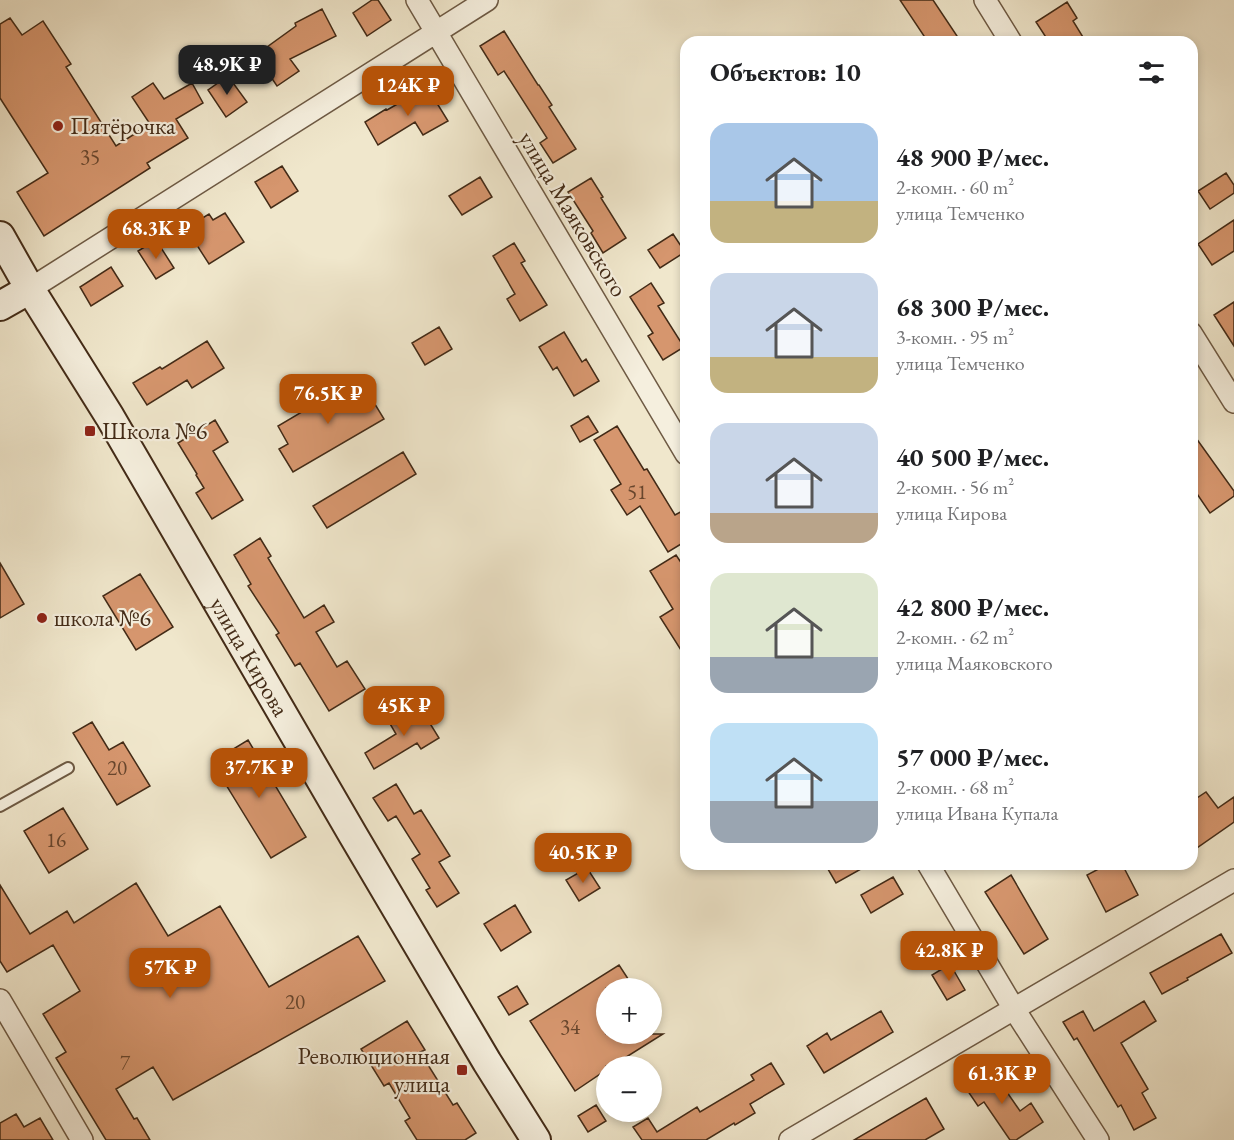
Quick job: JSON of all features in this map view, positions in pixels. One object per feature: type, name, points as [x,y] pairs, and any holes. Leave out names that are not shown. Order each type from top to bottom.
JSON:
[{"type":"main road","name":"улица Кирова","points":[[0,236],[30,289],[110,417],[487,1062],[536,1140]]},
{"type":"main road","points":[[0,306],[30,289]]},
{"type":"street","name":"улица Маяковского","points":[[417,0],[680,444]]},
{"type":"street","points":[[30,289],[487,0]]},
{"type":"street","points":[[985,0],[1007,36]]},
{"type":"street","points":[[1198,344],[1234,402]]},
{"type":"street","points":[[932,870],[1014,1009],[1098,1140]]},
{"type":"street","points":[[790,1140],[1234,880]]},
{"type":"street","points":[[0,1000],[82,1140]]},
{"type":"lane","points":[[0,806],[68,768]]},
{"type":"building","points":[[372,0],[378,0],[391,20],[367,36],[353,13]]},
{"type":"building","points":[[900,0],[933,0],[957,36],[924,36]]},
{"type":"building","points":[[1067,2],[1077,18],[1073,21],[1082,36],[1045,36],[1036,22]]},
{"type":"building","points":[[322,9],[336,36],[290,59],[299,71],[277,86],[256,55],[296,26],[295,23]]},
{"type":"building","points":[[10,18],[22,35],[43,21],[71,64],[66,67],[116,146],[150,124],[132,97],[153,83],[164,99],[192,83],[203,103],[176,119],[188,138],[147,163],[150,168],[44,236],[17,192],[48,173],[0,98],[0,24]]},
{"type":"building","points":[[504,31],[552,105],[549,107],[576,149],[553,163],[540,143],[547,138],[504,71],[498,75],[480,46]]},
{"type":"building","points":[[228,76],[247,102],[226,117],[208,90]]},
{"type":"building","points":[[427,87],[448,121],[423,135],[415,122],[378,145],[365,122]]},
{"type":"building","points":[[282,166],[298,191],[271,208],[255,182]]},
{"type":"building","points":[[1226,173],[1234,185],[1234,193],[1210,209],[1198,191]]},
{"type":"building","points":[[480,177],[492,197],[462,215],[449,196]]},
{"type":"building","points":[[591,178],[626,238],[603,253],[591,233],[593,231],[568,192]]},
{"type":"building","points":[[225,213],[244,242],[209,264],[186,228],[209,214],[213,220]]},
{"type":"building","points":[[1234,220],[1234,251],[1212,265],[1198,244]]},
{"type":"building","points":[[673,234],[680,244],[680,255],[660,268],[648,250]]},
{"type":"building","points":[[156,240],[174,268],[156,279],[138,251]]},
{"type":"building","points":[[514,243],[525,261],[521,263],[547,305],[520,321],[507,299],[515,294],[493,256]]},
{"type":"building","points":[[111,267],[123,286],[91,306],[80,287]]},
{"type":"building","points":[[651,283],[664,303],[658,306],[680,341],[680,349],[663,360],[648,336],[653,333],[630,297]]},
{"type":"building","points":[[1234,302],[1234,346],[1214,315]]},
{"type":"building","points":[[439,327],[452,349],[425,365],[412,343]]},
{"type":"building","points":[[564,332],[582,362],[586,359],[599,381],[574,396],[557,367],[553,370],[539,347]]},
{"type":"building","points":[[207,341],[224,368],[192,388],[187,380],[147,405],[133,383],[160,367],[162,369]]},
{"type":"building","points":[[359,378],[384,419],[293,472],[279,449],[288,444],[278,426]]},
{"type":"building","points":[[588,416],[598,432],[580,442],[571,426]]},
{"type":"building","points":[[215,420],[228,442],[213,451],[243,500],[212,519],[196,493],[204,488],[178,443]]},
{"type":"building","points":[[617,426],[675,515],[680,512],[680,545],[668,552],[640,506],[627,515],[611,490],[621,484],[594,440]]},
{"type":"building","points":[[1198,441],[1234,491],[1234,496],[1210,513],[1198,495]]},
{"type":"building","points":[[403,452],[416,474],[327,528],[313,506]]},
{"type":"building","points":[[260,538],[271,556],[268,558],[304,618],[324,605],[334,622],[316,632],[337,667],[347,661],[365,689],[329,711],[300,663],[295,666],[276,635],[279,633],[248,586],[251,584],[234,555]]},
{"type":"building","points":[[676,555],[680,561],[680,649],[660,617],[673,609],[650,571]]},
{"type":"building","points":[[0,563],[24,604],[0,618]]},
{"type":"building","points":[[140,574],[173,627],[136,650],[103,596]]},
{"type":"building","points":[[418,704],[439,738],[421,749],[417,743],[374,769],[365,753],[396,734],[389,722]]},
{"type":"building","points":[[92,722],[109,750],[123,742],[150,786],[117,805],[73,733]]},
{"type":"building","points":[[248,740],[306,837],[271,858],[212,762]]},
{"type":"building","points":[[396,784],[414,814],[421,810],[450,856],[439,862],[459,893],[437,907],[426,890],[430,888],[412,859],[420,854],[396,816],[388,821],[373,798]]},
{"type":"building","points":[[1206,792],[1218,808],[1234,797],[1234,822],[1198,847],[1198,797]]},
{"type":"building","points":[[63,808],[88,849],[49,873],[24,831]]},
{"type":"building","points":[[587,868],[600,888],[579,901],[566,880]]},
{"type":"building","points":[[828,870],[859,870],[836,883]]},
{"type":"building","points":[[1097,870],[1125,870],[1138,895],[1106,912],[1087,875]]},
{"type":"building","points":[[1011,875],[1048,939],[1024,954],[985,892]]},
{"type":"building","points":[[893,877],[903,894],[871,913],[861,895]]},
{"type":"building","points":[[136,883],[168,936],[220,906],[269,987],[358,936],[385,981],[173,1100],[153,1067],[116,1089],[150,1140],[106,1140],[56,1058],[66,1052],[43,1014],[80,991],[53,945],[7,972],[0,961],[0,885],[30,934],[67,911],[74,923]]},
{"type":"building","points":[[515,905],[531,932],[501,951],[484,924]]},
{"type":"building","points":[[1221,934],[1232,953],[1162,994],[1150,973]]},
{"type":"building","points":[[950,964],[965,990],[947,1000],[932,975]]},
{"type":"building","points":[[619,965],[627,978],[598,978]]},
{"type":"building","points":[[596,979],[596,1044],[647,1044],[628,1056],[596,1056],[596,1077],[575,1091],[530,1021]]},
{"type":"building","points":[[517,986],[528,1004],[509,1015],[498,997]]},
{"type":"building","points":[[1144,1001],[1156,1021],[1121,1043],[1148,1089],[1142,1093],[1156,1118],[1134,1130],[1121,1105],[1118,1107],[1077,1038],[1074,1040],[1063,1022],[1083,1011],[1094,1031]]},
{"type":"building","points":[[881,1011],[893,1032],[824,1073],[807,1046],[827,1033],[831,1040]]},
{"type":"building","points":[[407,1021],[425,1050],[420,1052],[453,1105],[457,1103],[476,1133],[465,1140],[417,1140],[405,1121],[410,1118],[389,1083],[384,1086],[361,1049]]},
{"type":"building","points":[[771,1063],[784,1084],[750,1104],[755,1113],[706,1140],[642,1140],[633,1127],[641,1122],[651,1122],[657,1132],[697,1107],[700,1112],[754,1080],[751,1075]]},
{"type":"building","points":[[989,1066],[1020,1111],[1031,1103],[1043,1122],[1016,1140],[1010,1140],[984,1102],[978,1106],[963,1084]]},
{"type":"building","points":[[926,1098],[944,1129],[925,1140],[854,1140]]},
{"type":"building","points":[[596,1105],[596,1122],[604,1122],[588,1132],[578,1116]]},
{"type":"building","points":[[16,1114],[24,1127],[40,1118],[53,1140],[0,1140],[0,1123]]},
{"type":"place","name":"Пятёрочка","points":[[58,126]]},
{"type":"place","name":"Школа №6","points":[[90,431]]},
{"type":"place","name":"школа №6","points":[[42,618]]},
{"type":"place","name":"Революционная улица","points":[[462,1070]]}]
